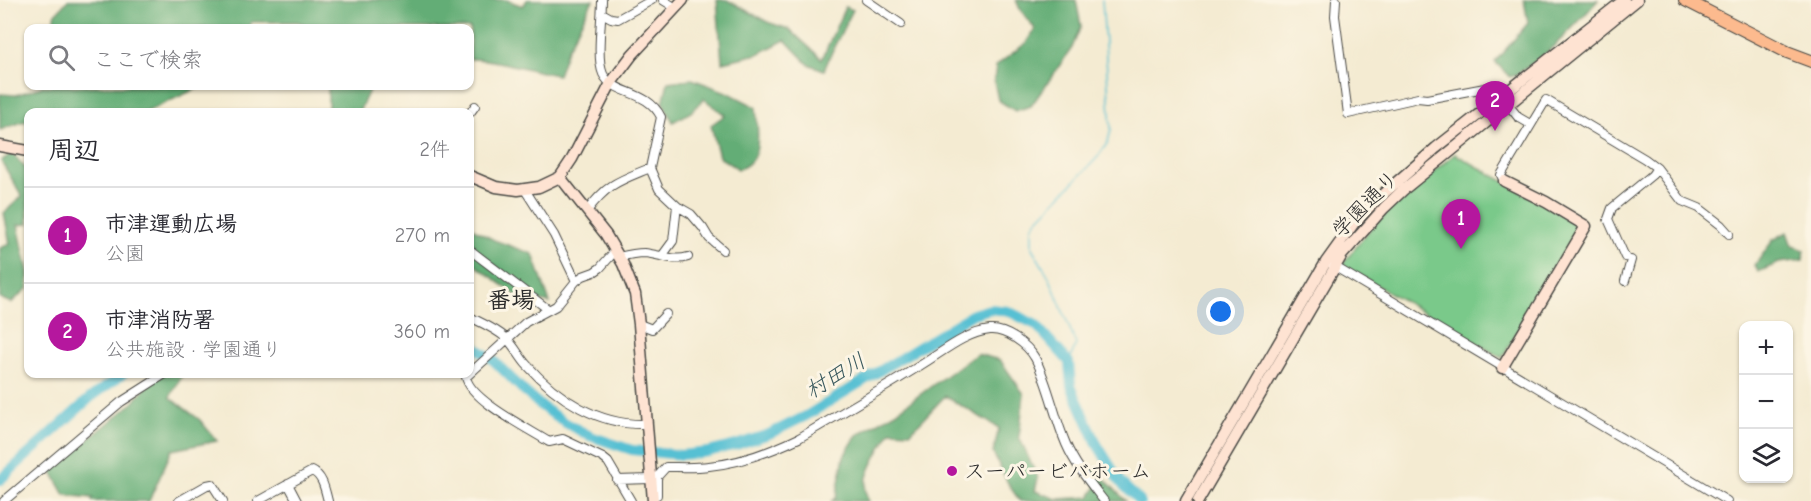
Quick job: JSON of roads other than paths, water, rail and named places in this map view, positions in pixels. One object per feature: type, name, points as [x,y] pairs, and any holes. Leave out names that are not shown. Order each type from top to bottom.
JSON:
[{"type":"main road","points":[[1685,0],[1811,62]]},
{"type":"street","points":[[602,0],[600,50],[603,74],[611,84],[637,94],[659,113],[661,117],[650,168],[659,189],[677,206],[691,214],[709,238],[723,250]]},
{"type":"street","points":[[602,13],[618,19],[652,0]]},
{"type":"street","points":[[474,178],[496,187],[525,190],[539,187],[560,177],[572,159],[611,84],[632,55],[679,4],[663,0]]},
{"type":"street","points":[[866,0],[901,24]]},
{"type":"street","points":[[1336,0],[1335,16],[1348,114],[1418,98],[1427,99],[1490,87],[1497,91],[1518,117],[1530,124]]},
{"type":"street","points":[[1186,501],[1330,265],[1348,231],[1375,201],[1462,128],[1504,101],[1624,0]]},
{"type":"street","name":"学園通り","points":[[1198,501],[1330,265],[1403,190],[1469,137],[1504,101],[1636,0]]},
{"type":"street","points":[[1502,368],[1586,226],[1504,181],[1501,175],[1546,100],[1645,159],[1657,168],[1682,201],[1699,208],[1729,234]]},
{"type":"street","points":[[1462,128],[1469,137]]},
{"type":"street","points":[[0,146],[24,150]]},
{"type":"street","points":[[587,211],[598,196],[616,182],[650,168]]},
{"type":"street","points":[[1625,281],[1628,259],[1608,219],[1612,208],[1652,175],[1657,168]]},
{"type":"street","points":[[560,177],[617,254],[635,294],[653,501]]},
{"type":"street","points":[[525,190],[554,235],[576,281]]},
{"type":"street","points":[[662,256],[673,241],[677,206]]},
{"type":"street","points":[[474,253],[549,310]]},
{"type":"street","points":[[474,370],[526,321],[556,306],[576,281],[600,268],[617,254],[644,253],[680,259],[688,257]]},
{"type":"street","points":[[1330,265],[1727,501]]},
{"type":"street","points":[[639,324],[652,329],[666,314]]},
{"type":"street","points":[[474,320],[507,338],[538,377],[578,407],[611,420],[647,424]]},
{"type":"street","points":[[653,501],[657,499],[657,477],[666,467],[708,466],[738,461],[779,448],[820,426],[965,337],[992,330],[1002,332],[1021,342],[1035,357],[1072,458],[1104,501]]},
{"type":"street","points":[[4,501],[121,402],[159,378]]},
{"type":"street","points":[[466,378],[467,384],[482,401],[549,442],[563,439],[603,458],[608,462],[631,501]]},
{"type":"street","points":[[258,501],[312,471],[316,472],[322,480],[328,501]]},
{"type":"street","points":[[617,480],[651,479]]},
{"type":"street","points":[[179,501],[212,484],[224,501]]},
{"type":"street","points":[[288,484],[297,501]]},
{"type":"waterway","points":[[1069,362],[1076,344],[1050,279],[1032,248],[1032,227],[1097,158],[1108,142],[1111,129],[1102,0]]},
{"type":"waterway","name":"村田川","points":[[474,346],[494,361],[541,406],[590,436],[632,450],[681,455],[708,452],[769,434],[806,416],[973,314],[990,309],[1008,311],[1036,325],[1069,362],[1071,386],[1098,446],[1121,483],[1140,501]]},
{"type":"waterway","name":"村田川","points":[[0,480],[90,398],[118,378]]},
{"type":"place","name":"市津消防署","points":[[1495,131]]},
{"type":"place","name":"市津運動広場","points":[[1461,249]]},
{"type":"place","name":"スーパービバホーム","points":[[952,471]]},
{"type":"district","name":"番場","points":[[511,300]]}]
